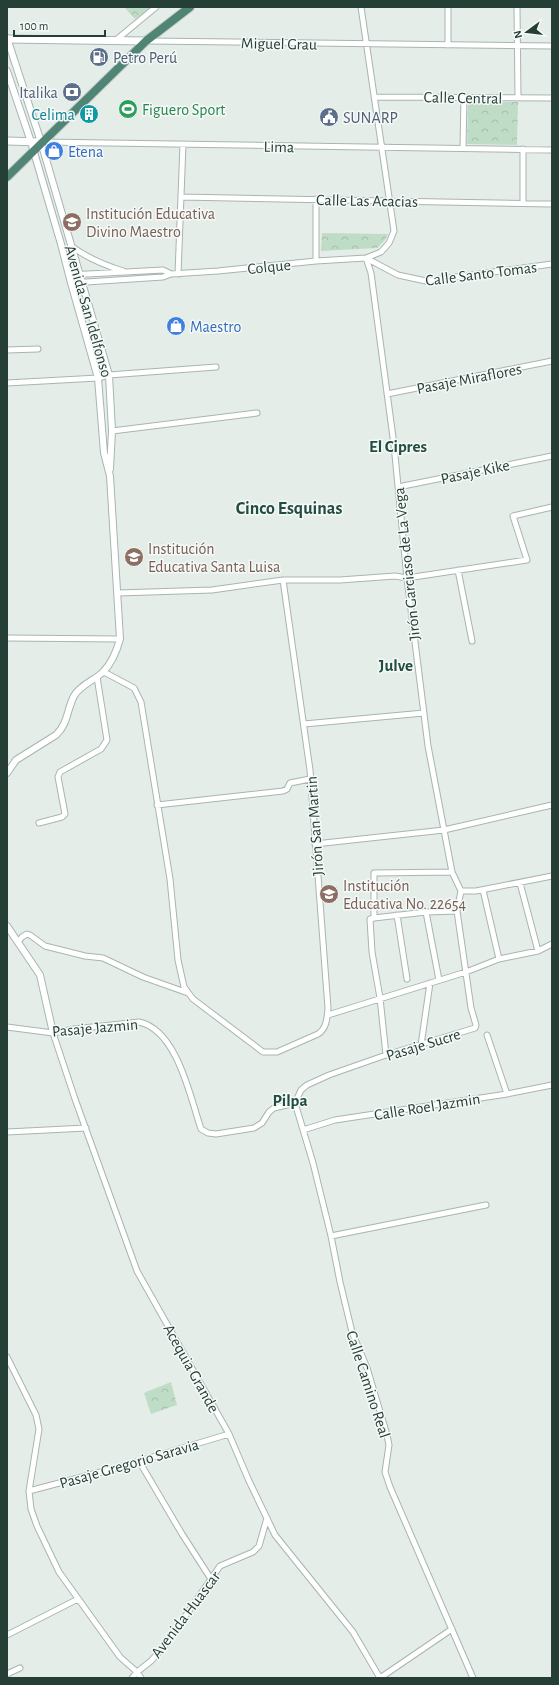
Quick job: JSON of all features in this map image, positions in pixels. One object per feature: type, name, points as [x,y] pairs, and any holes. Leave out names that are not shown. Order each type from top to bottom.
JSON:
[{"type":"highway","points":[[7,177],[41,142],[146,41],[190,7]]},
{"type":"main road","name":"Miguel Grau","points":[[7,38],[146,41]]},
{"type":"main road","name":"Lima","points":[[7,142],[41,142]]},
{"type":"street","points":[[116,40],[156,7]]},
{"type":"street","points":[[361,7],[394,231],[389,243],[381,252],[366,258]]},
{"type":"street","points":[[448,7],[448,45]]},
{"type":"street","points":[[517,7],[518,98]]},
{"type":"street","name":"Avenida San Idelfonso","points":[[7,38],[41,142],[108,375],[112,431],[110,474],[120,639],[118,649],[104,672],[78,691],[74,696],[62,730],[16,760],[7,773]]},
{"type":"street","name":"Miguel Grau","points":[[146,41],[552,46]]},
{"type":"street","name":"Avenida San Idelfonso","points":[[7,71],[31,142],[62,244],[70,283],[98,378],[104,453],[110,474]]},
{"type":"street","points":[[463,148],[464,96]]},
{"type":"street","name":"Calle Central","points":[[374,97],[464,96],[552,98]]},
{"type":"street","name":"Lima","points":[[41,142],[552,150]]},
{"type":"street","points":[[178,274],[183,144]]},
{"type":"street","points":[[523,149],[523,203]]},
{"type":"street","name":"Calle Las Acacias","points":[[182,197],[552,204]]},
{"type":"street","points":[[316,199],[316,260]]},
{"type":"street","name":"Colque","points":[[71,246],[84,255],[102,264],[126,272]]},
{"type":"street","name":"Colque","points":[[70,283],[163,277],[171,274],[218,271],[316,260],[366,258]]},
{"type":"street","name":"Calle Santo Tomas","points":[[366,258],[398,275],[426,281],[552,264]]},
{"type":"street","name":"Jirón Garciaso de La Vega","points":[[366,258],[371,273],[387,394],[407,578],[428,746],[452,872],[461,892]]},
{"type":"street","name":"Colque","points":[[69,275],[163,270],[171,274]]},
{"type":"street","points":[[7,350],[38,349]]},
{"type":"street","name":"Pasaje Miraflores","points":[[387,394],[552,361]]},
{"type":"street","points":[[7,383],[98,378],[108,375],[216,367]]},
{"type":"street","points":[[112,431],[257,413]]},
{"type":"street","name":"Pasaje Kike","points":[[398,487],[552,456]]},
{"type":"street","points":[[118,593],[212,590],[283,580],[340,580],[395,576],[407,578],[527,560],[513,516],[552,507]]},
{"type":"street","points":[[458,570],[472,641]]},
{"type":"street","name":"Jirón San Martin","points":[[188,993],[192,999],[263,1052],[277,1052],[318,1034],[323,1031],[326,1024],[328,1015],[310,779],[304,724],[283,580]]},
{"type":"street","points":[[7,638],[120,639]]},
{"type":"street","points":[[104,672],[129,684],[138,693],[141,702],[170,879],[178,960],[184,987],[188,993]]},
{"type":"street","points":[[39,823],[62,817],[65,814],[58,777],[60,772],[101,749],[108,740],[97,677]]},
{"type":"street","points":[[304,724],[424,713]]},
{"type":"street","points":[[157,805],[283,791],[286,790],[290,783],[310,779]]},
{"type":"street","points":[[315,844],[444,830],[552,805]]},
{"type":"street","points":[[374,918],[374,873],[452,872]]},
{"type":"street","points":[[461,892],[484,890],[552,876]]},
{"type":"street","points":[[520,883],[538,951]]},
{"type":"street","points":[[484,890],[499,959]]},
{"type":"street","name":"Pasaje Sucre","points":[[295,1103],[301,1090],[307,1085],[386,1055],[475,1028],[476,1025],[471,1008],[457,911],[461,892]]},
{"type":"street","points":[[386,1055],[380,998],[372,952],[370,919],[426,912],[457,911]]},
{"type":"street","points":[[426,912],[439,980]]},
{"type":"street","points":[[397,915],[407,979]]},
{"type":"street","points":[[7,926],[40,975],[53,1033]]},
{"type":"street","points":[[18,942],[27,934],[44,946],[85,956],[103,958],[142,977],[188,993]]},
{"type":"street","points":[[328,1015],[466,972],[499,959],[538,951],[552,944]]},
{"type":"street","points":[[421,1045],[430,983]]},
{"type":"street","name":"Pasaje Jazmin","points":[[7,1027],[53,1033],[74,1029],[139,1022],[148,1024],[170,1044],[178,1059],[201,1128],[208,1133],[216,1134],[254,1128],[262,1123],[269,1112],[274,1108],[295,1103]]},
{"type":"street","name":"Acequia Grande","points":[[53,1033],[137,1271],[229,1434],[249,1481],[275,1535],[353,1632],[380,1678]]},
{"type":"street","points":[[487,1035],[507,1094]]},
{"type":"street","name":"Calle Roel Jazmin","points":[[303,1130],[335,1120],[507,1094],[552,1085]]},
{"type":"street","name":"Calle Camino Real","points":[[295,1103],[331,1236],[352,1332],[367,1368],[387,1435],[389,1445],[385,1472],[390,1487],[473,1678]]},
{"type":"street","points":[[7,1132],[86,1128]]},
{"type":"street","points":[[331,1236],[486,1205]]},
{"type":"street","points":[[7,1357],[36,1415],[38,1424],[39,1430],[29,1491],[31,1509],[36,1526],[59,1572],[120,1657],[137,1672],[141,1678]]},
{"type":"street","name":"Pasaje Gregorio Saravia","points":[[29,1491],[139,1461],[229,1434]]},
{"type":"street","points":[[139,1461],[182,1534],[211,1579]]},
{"type":"street","name":"Avenida Huascar","points":[[132,1678],[151,1661],[166,1644],[220,1566],[253,1552],[259,1546],[267,1518]]},
{"type":"street","points":[[7,1635],[78,1599]]},
{"type":"street","points":[[380,1678],[452,1629]]},
{"type":"street","points":[[7,1674],[20,1668]]},
{"type":"green space","points":[[124,7],[153,7],[135,19]]},
{"type":"green space","points":[[468,102],[518,102],[517,145],[467,144]]},
{"type":"green space","points":[[322,233],[388,234],[385,240],[377,248],[321,251]]},
{"type":"green space","points":[[171,1382],[177,1405],[151,1414],[144,1393]]},
{"type":"place","name":"Petro Perú","points":[[99,57]]},
{"type":"place","name":"Italika","points":[[72,92]]},
{"type":"place","name":"Figuero Sport","points":[[128,109]]},
{"type":"place","name":"Celima","points":[[89,114]]},
{"type":"place","name":"SUNARP","points":[[329,117]]},
{"type":"place","name":"Etena","points":[[54,151]]},
{"type":"place","name":"Institución Educativa Divino Maestro","points":[[72,222]]},
{"type":"place","name":"Maestro","points":[[176,326]]},
{"type":"place","name":"Institución Educativa Santa Luisa","points":[[134,557]]},
{"type":"place","name":"Institución Educativa No. 22654","points":[[329,894]]},
{"type":"district","name":"El Cipres","points":[[398,446]]},
{"type":"district","name":"Cinco Esquinas","points":[[289,508]]},
{"type":"district","name":"Julve","points":[[396,665]]},
{"type":"district","name":"Pilpa","points":[[290,1100]]}]
